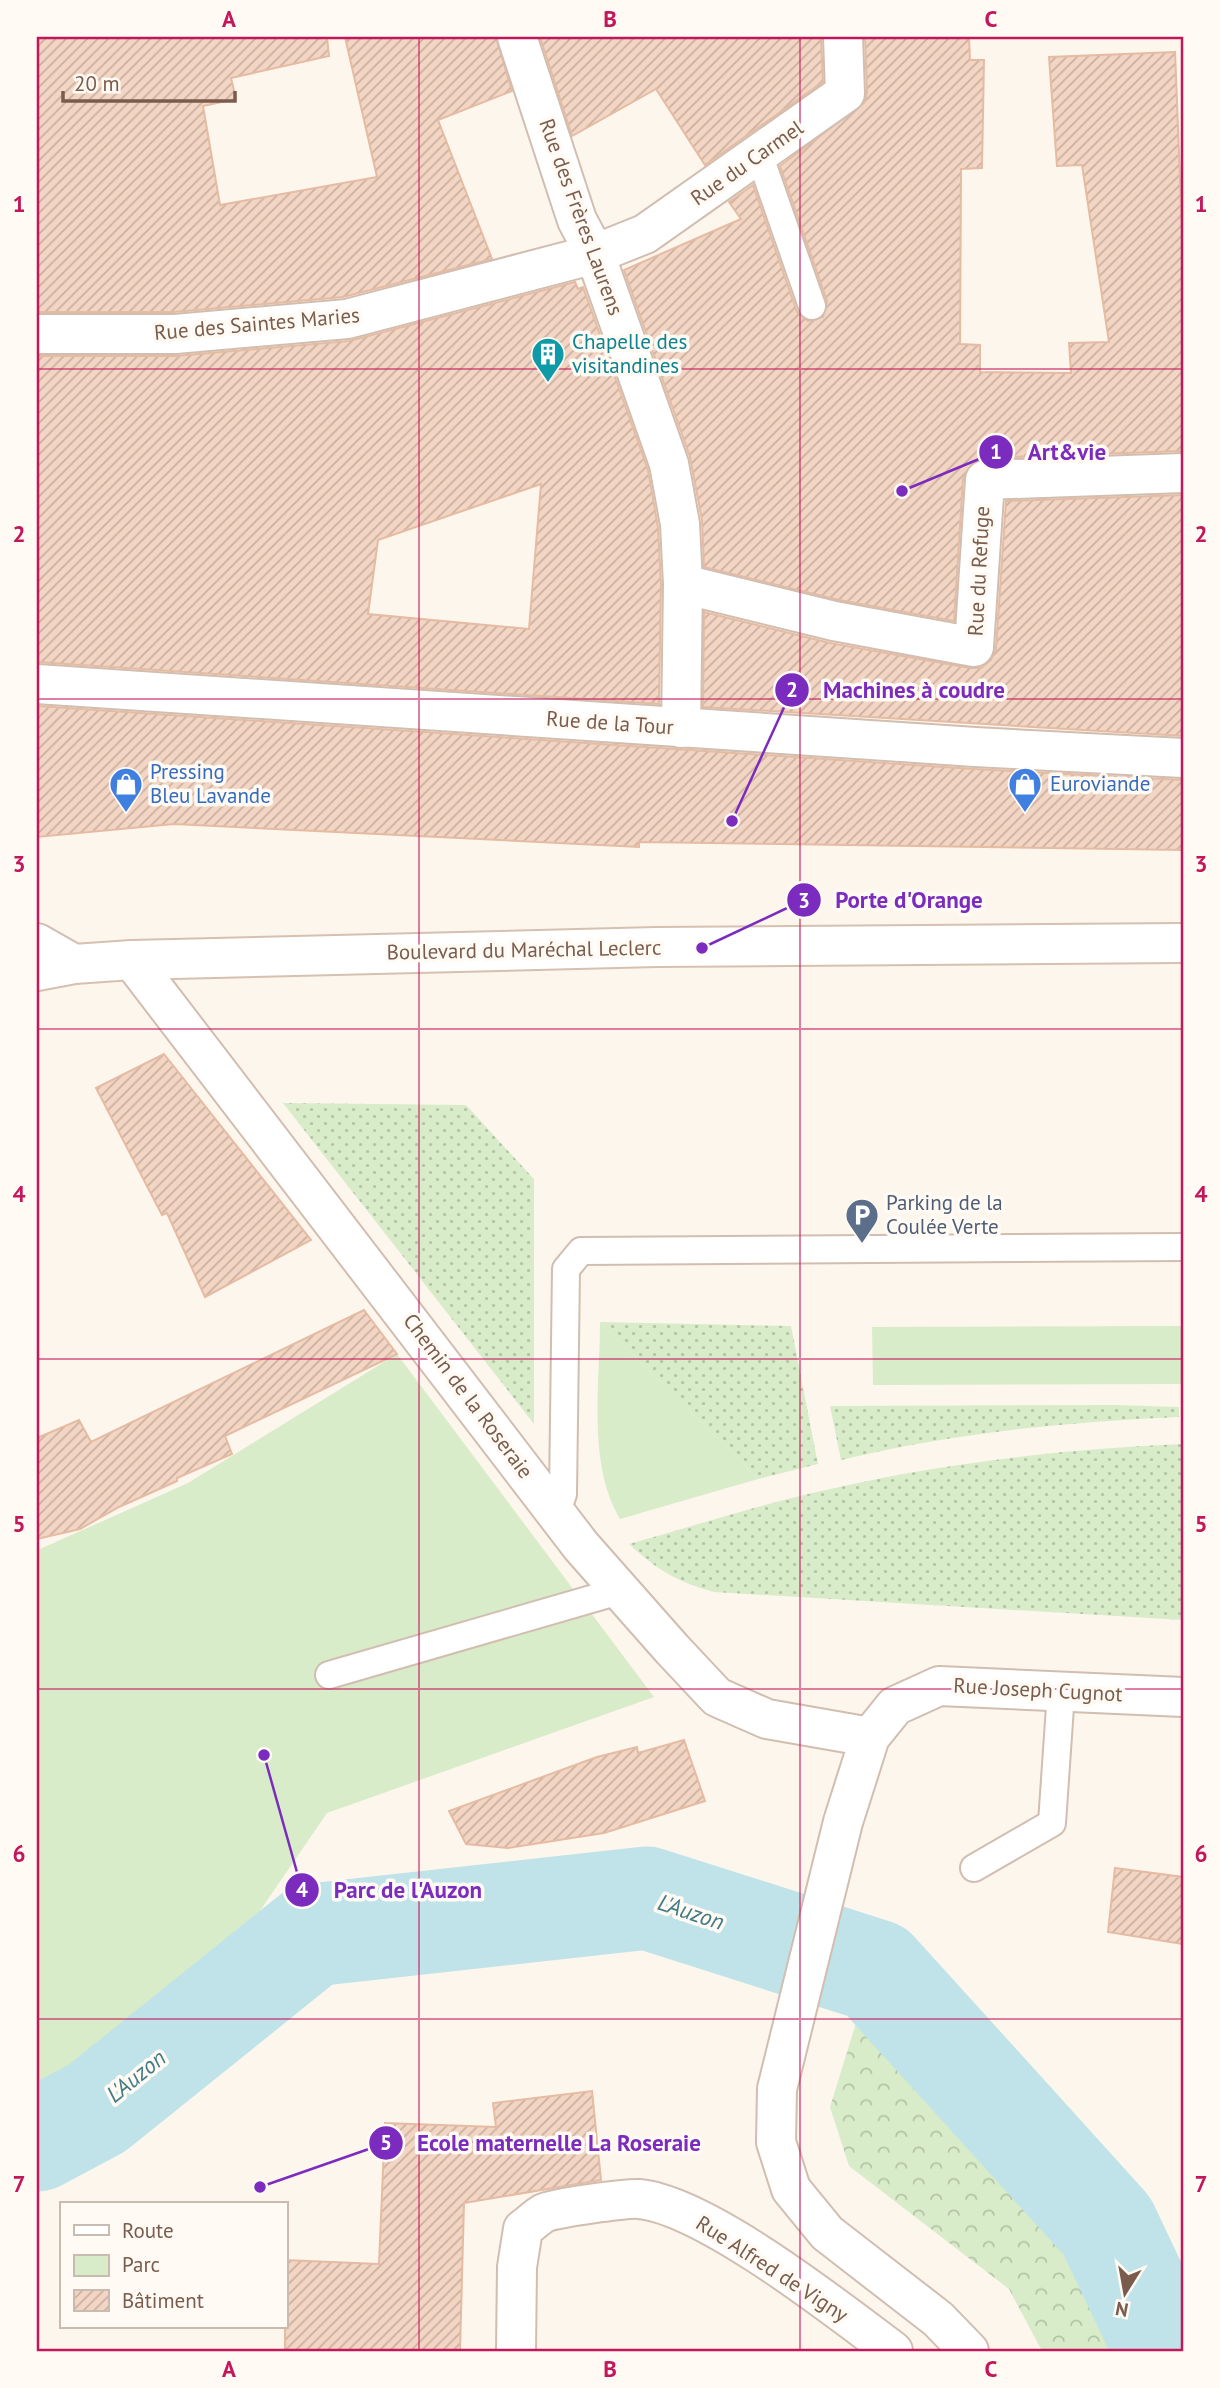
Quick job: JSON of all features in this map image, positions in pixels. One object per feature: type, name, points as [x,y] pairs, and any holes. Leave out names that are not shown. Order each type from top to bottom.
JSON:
[{"type":"street","name":"Rue des Frères Laurens","points":[[517,37],[578,220],[596,254],[669,464],[680,524],[683,583],[681,728]]},
{"type":"street","name":"Rue du Carmel","points":[[596,254],[645,234],[845,93],[843,37]]},
{"type":"street","name":"Rue des Saintes Maries","points":[[37,334],[175,334],[347,319],[596,254]]},
{"type":"street","name":"Rue du Refuge","points":[[683,583],[834,621],[974,647],[985,480],[1183,473]]},
{"type":"street","name":"Rue de la Tour","points":[[37,684],[681,728],[1183,758]]},
{"type":"street","points":[[37,943],[74,964],[37,996]]},
{"type":"street","name":"Boulevard du Maréchal Leclerc","points":[[37,971],[74,964],[132,960],[657,947],[1183,943]]},
{"type":"street","name":"Chemin de la Roseraie","points":[[132,960],[619,1591],[717,1697],[767,1719],[870,1737]]},
{"type":"street","name":"Rue Joseph Cugnot","points":[[870,1737],[895,1706],[939,1686],[1183,1697]]},
{"type":"street","points":[[870,1737],[843,1822],[777,2090],[776,2142],[791,2189],[827,2233],[938,2319],[969,2351]]},
{"type":"street","name":"Rue Alfred de Vigny","points":[[516,2351],[517,2267],[523,2229],[546,2212],[639,2199],[691,2215],[727,2236],[824,2300],[893,2351]]},
{"type":"lane","points":[[759,154],[812,306]]},
{"type":"lane","points":[[557,1512],[562,1494],[566,1269],[581,1251],[1183,1247]]},
{"type":"lane","points":[[329,1675],[619,1591]]},
{"type":"lane","points":[[974,1868],[1052,1823],[1061,1692]]},
{"type":"green space","points":[[283,1103],[466,1105],[534,1179],[534,1424]]},
{"type":"green space","points":[[600,1322],[758,1479],[620,1519],[603,1474],[599,1449]]},
{"type":"green space","points":[[600,1322],[791,1326],[818,1464],[758,1479]]},
{"type":"green space","points":[[1183,1326],[1183,1384],[873,1385],[872,1327]]},
{"type":"green space","points":[[397,1354],[654,1697],[327,1813],[240,1940],[37,2113],[37,1537],[40,1549],[188,1483]]},
{"type":"green space","points":[[830,1406],[1179,1407],[1179,1417],[1009,1430],[924,1443],[841,1460]]},
{"type":"green space","points":[[1183,1444],[1183,1620],[714,1592],[668,1574],[629,1544],[782,1500],[898,1475],[1040,1454]]},
{"type":"green space","points":[[866,1991],[1085,2232],[1144,2351],[1042,2351],[1009,2289],[849,2166],[830,2107]]},
{"type":"building","points":[[37,37],[327,37],[329,56],[231,78],[236,99],[203,106],[220,205],[377,177],[345,37],[496,37],[512,91],[438,120],[492,259],[343,297],[174,312],[37,312]]},
{"type":"building","points":[[540,37],[821,37],[823,82],[705,165],[656,89],[572,136]]},
{"type":"building","points":[[865,37],[969,37],[970,60],[984,60],[982,168],[961,169],[960,344],[980,345],[980,372],[1071,373],[1069,343],[1109,342],[1082,165],[1057,166],[1049,57],[1175,52],[1183,254],[1183,451],[984,458],[974,461],[963,479],[954,621],[839,600],[704,567],[702,520],[690,457],[624,270],[741,219],[729,202],[753,185],[797,312],[808,321],[823,317],[827,301],[780,166],[864,103],[867,92]]},
{"type":"building","points":[[575,282],[578,289],[583,287],[648,470],[658,527],[661,584],[659,704],[37,662],[37,356],[175,356],[349,341]],"holes":[[[541,484],[529,629],[368,614],[378,540]]]},
{"type":"building","points":[[1183,495],[1183,736],[703,707],[704,612],[830,643],[981,668],[991,660],[996,648],[1006,501]]},
{"type":"building","points":[[37,706],[974,769],[1183,780],[1183,850],[639,842],[639,847],[174,824],[37,837]]},
{"type":"building","points":[[164,1054],[311,1240],[205,1297],[167,1213],[162,1215],[96,1088]]},
{"type":"building","points":[[364,1310],[397,1354],[225,1436],[232,1454],[177,1478],[177,1481],[119,1507],[80,1529],[37,1539],[37,1438],[79,1420],[91,1442]]},
{"type":"building","points":[[684,1740],[705,1801],[604,1833],[508,1848],[466,1844],[449,1811],[597,1757],[637,1747],[638,1753]]},
{"type":"building","points":[[1115,1868],[1183,1877],[1183,1944],[1108,1932]]},
{"type":"building","points":[[592,2091],[601,2180],[464,2203],[460,2351],[285,2351],[287,2260],[379,2264],[385,2123],[496,2127],[493,2103]]},
{"type":"waterway","name":"L'Auzon","points":[[37,2140],[97,2108],[312,1935],[647,1898],[876,1971],[1107,2226],[1160,2338],[1180,2351]]},
{"type":"place","name":"Chapelle des visitandines","points":[[548,384]]},
{"type":"place","name":"Art&vie","points":[[902,491]]},
{"type":"place","name":"Pressing Bleu Lavande","points":[[126,814]]},
{"type":"place","name":"Euroviande","points":[[1025,814]]},
{"type":"place","name":"Machines à coudre","points":[[732,821]]},
{"type":"place","name":"Porte d'Orange","points":[[702,948]]},
{"type":"place","name":"Parking de la Coulée Verte","points":[[862,1245]]},
{"type":"place","name":"Parc de l'Auzon","points":[[264,1755]]},
{"type":"place","name":"Ecole maternelle La Roseraie","points":[[260,2187]]}]
